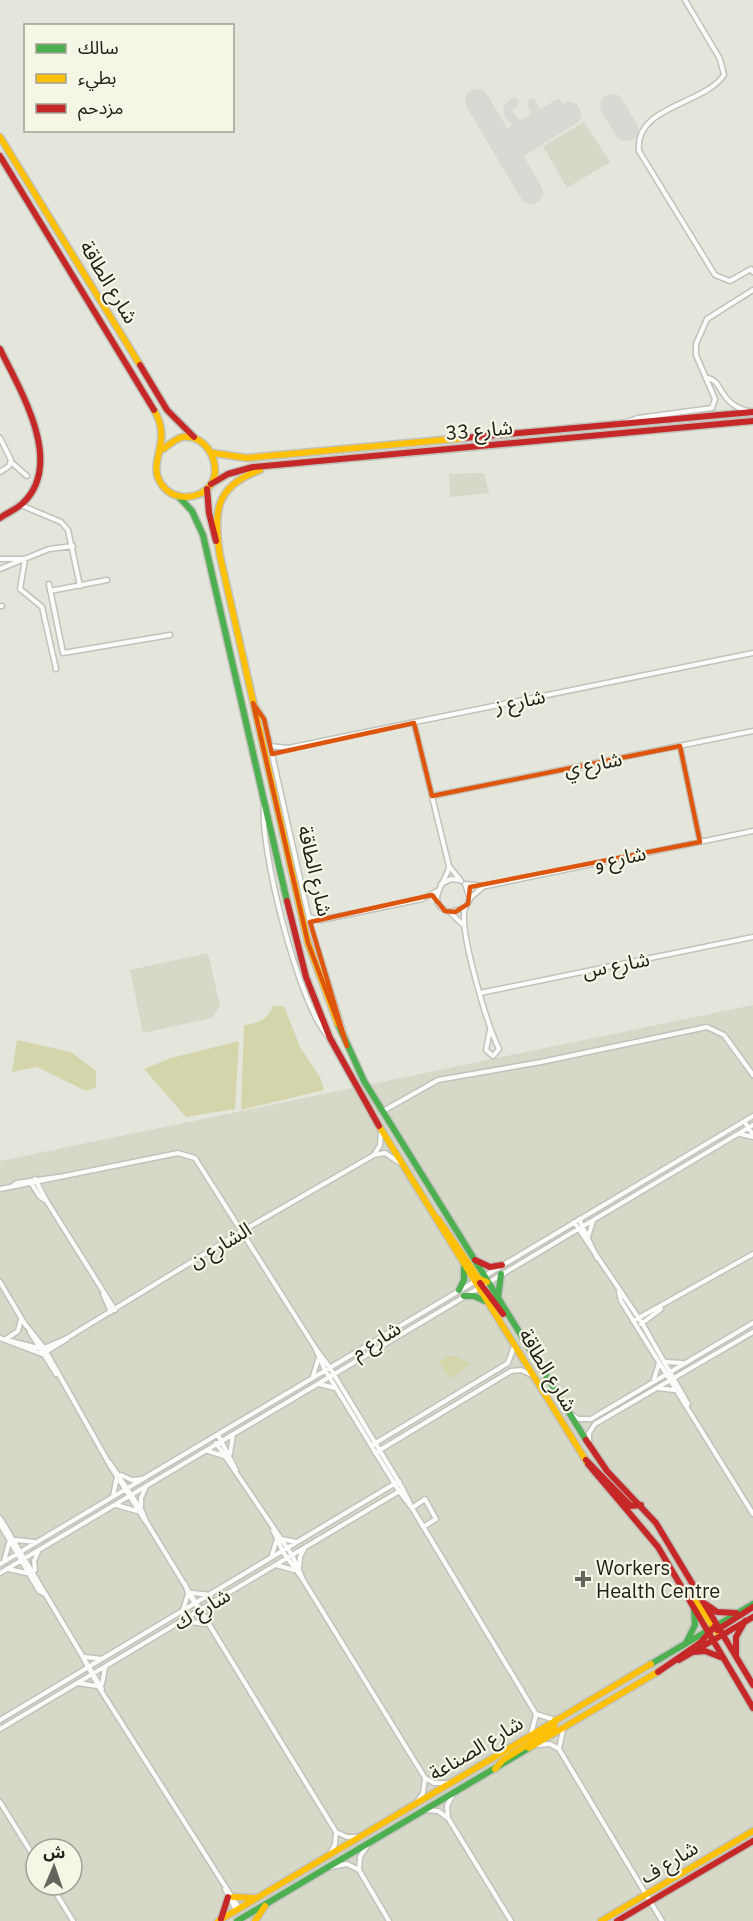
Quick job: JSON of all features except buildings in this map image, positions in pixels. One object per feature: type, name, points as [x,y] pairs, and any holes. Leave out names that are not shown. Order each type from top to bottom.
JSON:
[{"type":"main road","name":"شارع الطاقة","points":[[0,137],[167,410],[195,439]]},
{"type":"main road","name":"شارع الطاقة","points":[[0,156],[159,417],[164,430],[162,449]]},
{"type":"main road","points":[[0,349],[30,410],[42,454],[40,471],[22,506],[0,518]]},
{"type":"main road","name":"شارع 33","points":[[213,453],[233,457],[253,457],[752,412]]},
{"type":"main road","name":"شارع 33","points":[[209,487],[240,469],[753,421]]},
{"type":"main road","points":[[195,439],[205,444],[213,453],[216,472],[209,487],[197,496],[179,497],[166,490],[158,477],[156,462],[162,449],[174,440],[195,439]]},
{"type":"main road","points":[[220,557],[216,517],[223,494],[242,476],[280,465]]},
{"type":"main road","name":"شارع الطاقة","points":[[209,487],[209,513],[308,943],[329,1006],[347,1046],[382,1111],[471,1256],[487,1302],[580,1455],[600,1482],[652,1538],[693,1605],[737,1658],[753,1685]]},
{"type":"main road","name":"شارع الطاقة","points":[[179,497],[192,512],[203,535],[297,945],[306,978],[330,1038],[380,1128],[463,1264],[498,1299],[590,1448],[607,1471],[640,1505],[668,1542],[702,1600],[727,1661],[753,1708]]},
{"type":"main road","points":[[429,1208],[520,1337]]},
{"type":"main road","points":[[471,1256],[484,1265],[502,1266]]},
{"type":"main road","points":[[463,1264],[462,1293],[487,1302]]},
{"type":"main road","points":[[498,1299],[501,1274]]},
{"type":"main road","points":[[580,1455],[632,1506],[640,1505]]},
{"type":"main road","points":[[679,1581],[690,1592],[715,1632],[748,1677]]},
{"type":"main road","points":[[702,1600],[717,1612],[736,1614]]},
{"type":"main road","points":[[686,1643],[695,1625],[693,1605]]},
{"type":"main road","points":[[658,1672],[671,1659],[753,1605]]},
{"type":"main road","name":"شارع الصناعة","points":[[242,1920],[693,1652],[736,1614],[753,1605]]},
{"type":"main road","name":"شارع الصناعة","points":[[219,1920],[686,1643],[753,1617]]},
{"type":"main road","points":[[737,1658],[736,1636],[745,1621]]},
{"type":"main road","points":[[693,1652],[711,1652],[727,1661]]},
{"type":"main road","points":[[494,1771],[503,1760],[554,1728],[555,1720]]},
{"type":"main road","name":"شارع ف","points":[[601,1921],[753,1831]]},
{"type":"main road","name":"شارع ف","points":[[617,1921],[753,1841]]},
{"type":"main road","points":[[219,1920],[230,1897],[257,1898]]},
{"type":"main road","points":[[255,1921],[267,1904]]},
{"type":"street","points":[[685,0],[720,59],[724,75],[711,87],[647,123],[639,138],[639,151],[714,275],[730,281],[751,269],[753,272]]},
{"type":"street","points":[[623,423],[638,417],[709,410],[715,399],[695,350],[707,319],[752,292]]},
{"type":"street","points":[[708,378],[713,380],[731,405],[752,412]]},
{"type":"street","points":[[0,438],[10,462],[27,476]]},
{"type":"street","points":[[0,472],[7,468],[10,462]]},
{"type":"street","points":[[22,506],[61,522],[68,530],[80,586]]},
{"type":"street","points":[[0,569],[52,548],[73,546]]},
{"type":"street","points":[[0,559],[25,559]]},
{"type":"street","points":[[25,559],[21,590],[42,607],[56,669]]},
{"type":"street","points":[[50,591],[107,580]]},
{"type":"street","points":[[49,584],[63,653],[170,635]]},
{"type":"street","name":"شارع ز","points":[[270,746],[288,748],[753,653]]},
{"type":"street","name":"شارع الطاقة","points":[[253,703],[264,719],[311,927],[328,985],[345,1030],[347,1046]]},
{"type":"street","points":[[414,723],[449,866],[463,883],[470,899],[465,908],[464,928],[490,1030],[499,1048],[493,1056],[486,1050],[490,1030]]},
{"type":"street","name":"شارع ي","points":[[432,796],[753,731]]},
{"type":"street","points":[[680,746],[700,842]]},
{"type":"street","name":"شارع ز","points":[[272,758],[288,748]]},
{"type":"street","name":"شارع و","points":[[463,883],[486,886],[753,831]]},
{"type":"street","points":[[311,927],[321,920],[422,899],[437,891],[449,866]]},
{"type":"street","points":[[441,884],[451,879],[463,883]]},
{"type":"street","name":"شارع و","points":[[470,899],[486,886]]},
{"type":"street","points":[[437,891],[438,903]]},
{"type":"street","points":[[422,899],[438,903],[450,912],[464,928]]},
{"type":"street","points":[[450,912],[465,908]]},
{"type":"street","points":[[309,917],[321,920]]},
{"type":"street","name":"شارع س","points":[[480,993],[753,937]]},
{"type":"street","points":[[382,1111],[438,1080],[541,1062],[707,1027],[724,1035],[753,1075]]},
{"type":"street","points":[[736,1135],[753,1136],[751,1117]]},
{"type":"street","name":"شارع م","points":[[2,1563],[311,1378],[481,1282],[502,1266],[621,1193],[751,1117]]},
{"type":"street","points":[[744,1121],[752,1126]]},
{"type":"street","name":"شارع م","points":[[481,1282],[501,1274],[566,1237],[752,1126]]},
{"type":"street","points":[[374,1155],[380,1145],[380,1128]]},
{"type":"street","points":[[700,1147],[705,1154]]},
{"type":"street","points":[[0,1189],[178,1153],[189,1154],[198,1161],[334,1374],[380,1449],[396,1482]]},
{"type":"street","points":[[374,1155],[385,1153],[403,1166]]},
{"type":"street","name":"الشارع ن","points":[[43,1351],[113,1311],[242,1231],[374,1155]]},
{"type":"street","points":[[37,1181],[45,1200],[113,1311]]},
{"type":"street","points":[[31,1182],[40,1197],[45,1200]]},
{"type":"street","points":[[621,1193],[626,1201]]},
{"type":"street","points":[[579,1219],[580,1228]]},
{"type":"street","points":[[586,1239],[594,1220]]},
{"type":"street","points":[[574,1222],[648,1334],[661,1362],[653,1381]]},
{"type":"street","points":[[566,1237],[586,1239]]},
{"type":"street","points":[[633,1321],[640,1321],[649,1316],[753,1254]]},
{"type":"street","points":[[0,1282],[336,1832],[347,1837],[358,1837]]},
{"type":"street","points":[[619,1292],[633,1321],[672,1378],[753,1514]]},
{"type":"street","name":"شارع م","points":[[0,1573],[343,1369],[462,1293]]},
{"type":"street","points":[[633,1310],[649,1316]]},
{"type":"street","points":[[2,1339],[18,1331],[20,1315]]},
{"type":"street","points":[[648,1334],[649,1316]]},
{"type":"street","points":[[637,1326],[640,1321]]},
{"type":"street","points":[[564,1408],[573,1416],[585,1420],[622,1401],[682,1363],[753,1323]]},
{"type":"street","points":[[590,1448],[591,1428],[753,1332]]},
{"type":"street","points":[[2,1339],[43,1351]]},
{"type":"street","points":[[718,1343],[722,1349]]},
{"type":"street","points":[[371,1446],[508,1363],[514,1353],[513,1345]]},
{"type":"street","points":[[316,1349],[318,1359],[328,1377],[401,1490],[536,1714],[555,1720]]},
{"type":"street","points":[[311,1378],[318,1359]]},
{"type":"street","points":[[324,1359],[342,1360]]},
{"type":"street","points":[[661,1362],[682,1363]]},
{"type":"street","points":[[339,1383],[343,1369]]},
{"type":"street","points":[[375,1453],[511,1371],[521,1370],[531,1375]]},
{"type":"street","points":[[678,1389],[684,1371]]},
{"type":"street","points":[[317,1384],[336,1388]]},
{"type":"street","points":[[654,1389],[667,1387],[678,1389]]},
{"type":"street","points":[[622,1401],[626,1406]]},
{"type":"street","points":[[443,1402],[447,1410]]},
{"type":"street","points":[[271,1403],[275,1409]]},
{"type":"street","points":[[218,1435],[225,1457],[273,1530],[425,1778],[434,1783],[450,1783]]},
{"type":"street","points":[[233,1435],[230,1446],[231,1458],[236,1471]]},
{"type":"street","points":[[213,1438],[231,1458]]},
{"type":"street","points":[[204,1451],[213,1451],[225,1457]]},
{"type":"street","points":[[118,1476],[132,1480],[146,1478]]},
{"type":"street","points":[[112,1498],[118,1476]]},
{"type":"street","name":"شارع ك","points":[[0,1720],[212,1595],[396,1482]]},
{"type":"street","points":[[140,1511],[141,1498],[146,1487]]},
{"type":"street","name":"شارع ك","points":[[0,1729],[401,1490]]},
{"type":"street","points":[[412,1508],[425,1499],[436,1519],[423,1527]]},
{"type":"street","points":[[115,1505],[127,1506],[140,1511]]},
{"type":"street","points":[[0,1518],[14,1539],[19,1553]]},
{"type":"street","points":[[0,1524],[19,1553],[30,1576],[45,1594]]},
{"type":"street","points":[[2,1563],[8,1551],[8,1539]]},
{"type":"street","points":[[14,1539],[26,1543],[38,1542]]},
{"type":"street","points":[[278,1540],[301,1541]]},
{"type":"street","points":[[271,1559],[278,1540]]},
{"type":"street","points":[[37,1577],[34,1561],[42,1548]]},
{"type":"street","points":[[297,1569],[300,1557],[306,1548]]},
{"type":"street","points":[[23,1560],[37,1577],[83,1658],[238,1909]]},
{"type":"street","points":[[272,1566],[282,1565],[297,1569]]},
{"type":"street","points":[[8,1569],[19,1569],[30,1576]]},
{"type":"street","points":[[190,1593],[212,1595]]},
{"type":"street","points":[[182,1613],[190,1593]]},
{"type":"street","points":[[208,1623],[214,1602]]},
{"type":"street","points":[[183,1621],[208,1623]]},
{"type":"street","points":[[83,1658],[102,1659]]},
{"type":"street","points":[[78,1673],[83,1658]]},
{"type":"street","points":[[101,1687],[105,1667]]},
{"type":"street","points":[[78,1683],[101,1687]]},
{"type":"street","points":[[531,1734],[536,1714]]},
{"type":"street","points":[[559,1749],[562,1730]]},
{"type":"street","points":[[535,1746],[545,1744],[559,1749],[662,1921]]},
{"type":"street","points":[[417,1802],[424,1788],[425,1778]]},
{"type":"street","points":[[448,1818],[447,1806],[453,1794]]},
{"type":"street","points":[[0,1802],[24,1841]]},
{"type":"street","points":[[426,1810],[438,1811],[448,1818],[511,1921]]},
{"type":"street","points":[[330,1854],[335,1844],[336,1832]]},
{"type":"street","points":[[359,1870],[360,1857],[367,1846]]},
{"type":"street","points":[[331,1867],[347,1864],[359,1870],[389,1921]]},
{"type":"street","points":[[58,1897],[73,1921]]},
{"type":"highlighted area","points":[[253,703],[264,719],[272,754],[414,723],[432,796],[680,746],[700,842],[470,887],[468,904],[455,912],[445,911],[432,895],[310,922],[347,1046],[308,943]]},
{"type":"shaded area","points":[[584,122],[610,162],[567,188],[543,146]]},
{"type":"shaded area","points":[[484,473],[489,493],[450,497],[449,474]]},
{"type":"shaded area","points":[[208,953],[220,1006],[212,1018],[143,1033],[130,970]]},
{"type":"shaded area","points":[[753,1005],[753,1921],[0,1921],[0,1161]]},
{"type":"green space","points":[[273,1006],[284,1006],[300,1047],[320,1077],[324,1090],[241,1110],[244,1025],[262,1020]]},
{"type":"green space","points":[[17,1040],[71,1052],[96,1071],[96,1087],[86,1091],[37,1067],[12,1072]]},
{"type":"green space","points":[[239,1041],[235,1109],[186,1117],[144,1069],[171,1058]]},
{"type":"green space","points":[[448,1356],[457,1356],[470,1364],[450,1379],[438,1361]]},
{"type":"taxiway","points":[[514,102],[508,108],[508,114],[519,126]]},
{"type":"taxiway","points":[[532,103],[537,116]]},
{"type":"taxiway","points":[[499,138],[558,104]]},
{"type":"runway","points":[[477,101],[531,192]]},
{"type":"runway","points":[[612,106],[626,129]]},
{"type":"runway","points":[[509,151],[569,114]]},
{"type":"traffic: fast","points":[[179,497],[192,511],[203,535],[287,901]]},
{"type":"traffic: fast","points":[[338,1024],[364,1081],[586,1440]]},
{"type":"traffic: fast","points":[[459,1290],[464,1280],[464,1268]]},
{"type":"traffic: fast","points":[[498,1298],[501,1274]]},
{"type":"traffic: fast","points":[[464,1296],[474,1296],[485,1301]]},
{"type":"traffic: fast","points":[[651,1664],[753,1604]]},
{"type":"traffic: fast","points":[[686,1643],[695,1625],[694,1609]]},
{"type":"traffic: fast","points":[[237,1921],[529,1748]]},
{"type":"traffic: slow","points":[[0,137],[140,365]]},
{"type":"traffic: slow","points":[[154,410],[161,432],[156,468],[162,485],[173,494],[186,497],[201,493],[210,486],[214,476],[214,464],[211,453],[204,444],[195,438],[183,437],[163,449]]},
{"type":"traffic: slow","points":[[213,453],[247,458],[464,438]]},
{"type":"traffic: slow","points":[[220,557],[217,527],[220,503],[225,493],[233,485],[260,470]]},
{"type":"traffic: slow","points":[[220,556],[308,943],[338,1024]]},
{"type":"traffic: slow","points":[[379,1126],[588,1464]]},
{"type":"traffic: slow","points":[[438,1219],[479,1279],[487,1282]]},
{"type":"traffic: slow","points":[[690,1593],[717,1632]]},
{"type":"traffic: slow","points":[[218,1921],[651,1664]]},
{"type":"traffic: slow","points":[[529,1748],[661,1670]]},
{"type":"traffic: slow","points":[[495,1769],[503,1760],[554,1728],[555,1720]]},
{"type":"traffic: slow","points":[[601,1921],[753,1831]]},
{"type":"traffic: slow","points":[[233,1897],[254,1898]]},
{"type":"traffic: slow","points":[[255,1921],[265,1906]]},
{"type":"traffic: jam","points":[[0,156],[154,410]]},
{"type":"traffic: jam","points":[[0,349],[35,426],[40,468],[35,487],[23,503],[0,518]]},
{"type":"traffic: jam","points":[[140,365],[167,410],[194,437]]},
{"type":"traffic: jam","points":[[464,438],[753,412]]},
{"type":"traffic: jam","points":[[211,484],[228,474],[253,467],[753,421]]},
{"type":"traffic: jam","points":[[207,489],[209,513],[216,541]]},
{"type":"traffic: jam","points":[[287,901],[306,977],[330,1038],[379,1126]]},
{"type":"traffic: jam","points":[[475,1260],[490,1267],[502,1265]]},
{"type":"traffic: jam","points":[[480,1283],[503,1314]]},
{"type":"traffic: jam","points":[[586,1440],[607,1471],[656,1523],[753,1685]]},
{"type":"traffic: jam","points":[[586,1460],[631,1506],[641,1505]]},
{"type":"traffic: jam","points":[[588,1464],[658,1547],[753,1708]]},
{"type":"traffic: jam","points":[[707,1605],[717,1612],[736,1613]]},
{"type":"traffic: jam","points":[[717,1630],[753,1607]]},
{"type":"traffic: jam","points":[[679,1660],[753,1617]]},
{"type":"traffic: jam","points":[[736,1654],[736,1637],[745,1621]]},
{"type":"traffic: jam","points":[[658,1672],[700,1643],[716,1625]]},
{"type":"traffic: jam","points":[[693,1652],[705,1651],[723,1658]]},
{"type":"traffic: jam","points":[[617,1921],[753,1841]]},
{"type":"traffic: jam","points":[[221,1919],[228,1897]]},
{"type":"place","name":"Workers Health Centre","points":[[583,1579]]}]
